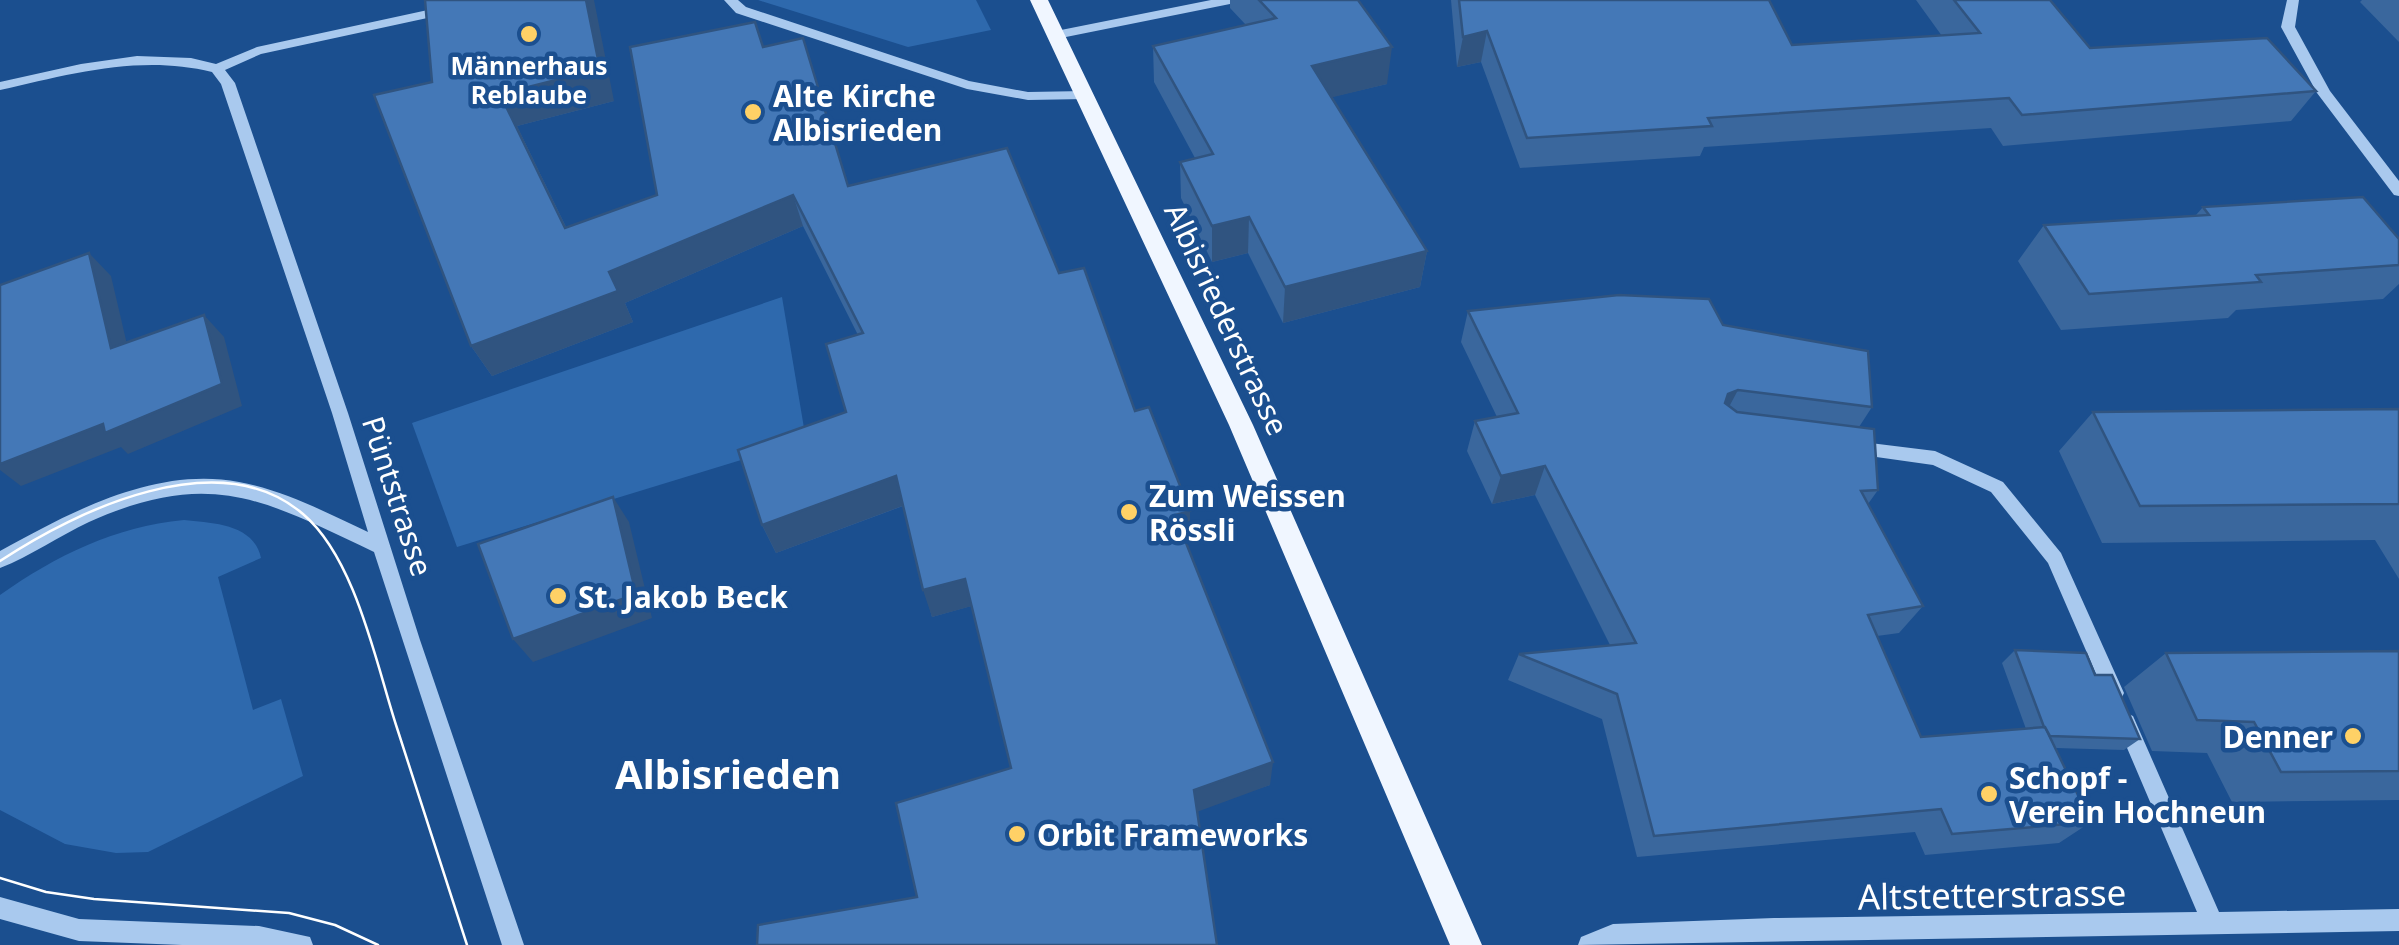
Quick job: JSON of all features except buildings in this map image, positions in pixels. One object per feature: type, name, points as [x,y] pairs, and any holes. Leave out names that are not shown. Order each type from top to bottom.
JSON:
[{"type":"main road","name":"Albisriederstrasse","points":[[1039,0],[1308,574],[1466,945]]},
{"type":"street","points":[[0,86],[78,68],[150,60],[188,60],[217,70],[257,52],[492,0]]},
{"type":"street","points":[[730,0],[740,10],[967,85],[1028,96],[1085,94]]},
{"type":"street","points":[[1056,35],[1230,0]]},
{"type":"street","points":[[2293,0],[2288,26],[2317,80],[2399,191]]},
{"type":"street","name":"Püntstrasse","points":[[217,70],[228,83],[512,945]]},
{"type":"street","points":[[1837,446],[1935,458],[1997,486],[2055,558],[2214,923]]},
{"type":"street","points":[[0,560],[117,503],[184,487],[236,488],[283,501],[382,548]]},
{"type":"street","points":[[0,908],[78,930],[259,936],[302,945]]},
{"type":"street","name":"Altstetterstrasse","points":[[1589,945],[1613,935],[1774,929],[1945,937],[2214,923],[2399,920]]},
{"type":"shaded area","points":[[758,0],[976,0],[991,30],[908,47]]},
{"type":"shaded area","points":[[782,297],[806,440],[457,547],[412,423]]},
{"type":"shaded area","points":[[184,520],[231,527],[257,547],[261,558],[218,577],[253,710],[281,699],[303,776],[148,852],[116,853],[65,844],[0,810],[0,595],[87,545],[134,529]]},
{"type":"tram line","points":[[0,561],[68,522],[108,505],[149,491],[191,484],[231,484],[269,493],[303,514],[337,557],[362,614],[467,945]]},
{"type":"tram line","points":[[0,878],[46,892],[94,899],[289,913],[335,925],[378,945]]},
{"type":"place","name":"Männerhaus Reblaube","points":[[529,34]]},
{"type":"place","name":"Alte Kirche Albisrieden","points":[[753,112]]},
{"type":"place","name":"Zum Weissen Rössli","points":[[1129,512]]},
{"type":"place","name":"St. Jakob Beck","points":[[558,596]]},
{"type":"place","name":"Denner","points":[[2353,736]]},
{"type":"place","name":"Schopf - Verein Hochneun","points":[[1989,794]]},
{"type":"place","name":"Orbit Frameworks","points":[[1017,834]]},
{"type":"district","name":"Albisrieden","points":[[728,773]]}]
